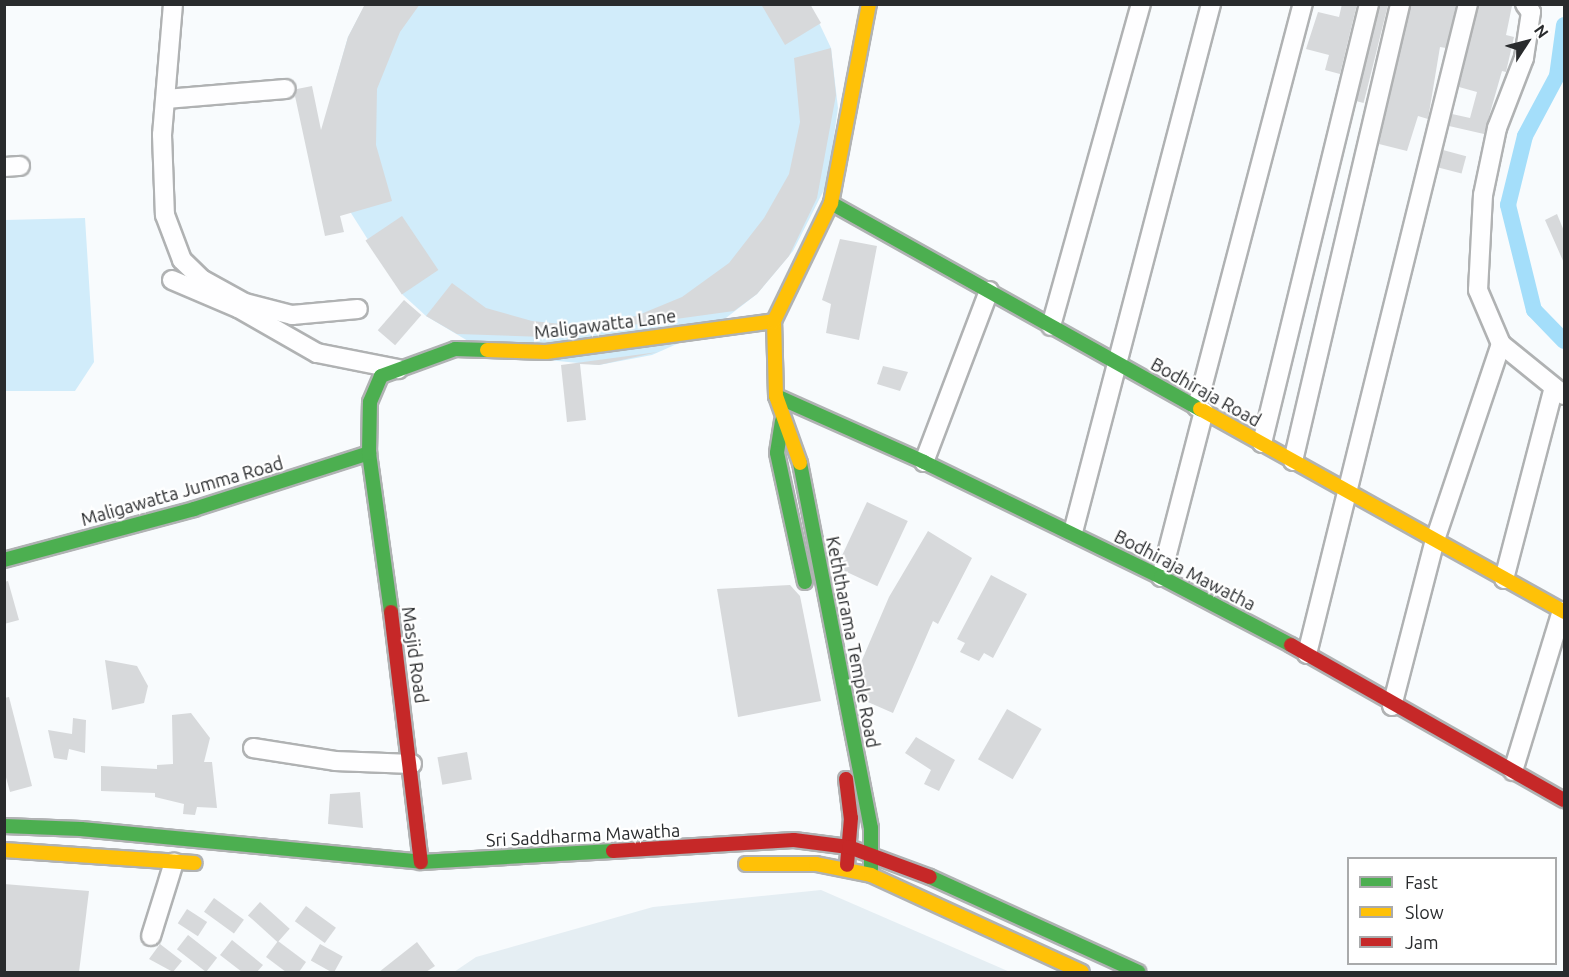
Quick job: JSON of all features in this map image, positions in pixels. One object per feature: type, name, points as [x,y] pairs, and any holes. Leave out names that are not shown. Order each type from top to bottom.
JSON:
[{"type":"main road","name":"Keththarama Temple Road","points":[[847,868],[849,795],[835,689],[813,535],[798,451],[782,420],[776,396],[774,321],[831,203],[869,4]]},
{"type":"main road","name":"Bodhiraja Road","points":[[831,203],[1563,612]]},
{"type":"main road","name":"Maligawatta Lane","points":[[369,453],[370,402],[381,376],[455,349],[546,352],[774,321]]},
{"type":"main road","name":"Bodhiraja Mawatha","points":[[776,396],[1073,532],[1161,577],[1307,654],[1392,706],[1564,800]]},
{"type":"main road","name":"Keththarama Temple Road","points":[[782,420],[777,453],[809,602]]},
{"type":"main road","name":"Maligawatta Jumma Road","points":[[4,560],[194,508],[369,453]]},
{"type":"main road","name":"Masjid Road","points":[[369,453],[412,764],[421,862]]},
{"type":"main road","points":[[795,536],[813,535]]},
{"type":"main road","name":"Keththarama Temple Road","points":[[835,689],[873,853],[871,875]]},
{"type":"main road","name":"Sri Saddharma Mawatha","points":[[4,826],[81,829],[421,862],[794,840],[849,847],[873,853],[1138,972]]},
{"type":"main road","points":[[4,850],[210,865]]},
{"type":"main road","points":[[734,865],[802,863],[847,868],[871,875],[1082,972]]},
{"type":"street","points":[[173,4],[162,135],[165,215],[182,260],[203,280],[245,303],[292,315],[358,309]]},
{"type":"street","points":[[1051,326],[1141,4]]},
{"type":"street","points":[[1073,532],[1115,362],[1211,4]]},
{"type":"street","points":[[1161,577],[1303,4]]},
{"type":"street","points":[[1262,443],[1369,4]]},
{"type":"street","points":[[1293,461],[1400,4]]},
{"type":"street","points":[[1307,654],[1345,490],[1468,4]]},
{"type":"street","points":[[1504,579],[1559,391],[1501,344],[1478,290],[1483,195],[1497,128],[1524,58],[1531,12],[1525,4]]},
{"type":"street","points":[[166,99],[286,89]]},
{"type":"street","points":[[172,280],[238,308],[317,353],[398,369]]},
{"type":"street","points":[[924,462],[989,291]]},
{"type":"street","points":[[1392,706],[1436,540],[1501,344]]},
{"type":"street","points":[[1513,771],[1563,612]]},
{"type":"street","points":[[253,748],[345,762],[412,764]]},
{"type":"street","points":[[152,936],[174,862]]},
{"type":"shaded area","points":[[810,4],[831,48],[838,108],[827,184],[793,251],[757,294],[713,328],[652,355],[599,365],[517,357],[468,341],[426,316],[403,295],[351,213],[338,163],[333,90],[348,37],[365,5]]},
{"type":"shaded area","points":[[85,218],[94,362],[75,391],[5,391],[5,220]]},
{"type":"shaded area","points":[[821,890],[1010,972],[454,972],[476,957],[653,907]]},
{"type":"building","points":[[365,4],[420,4],[400,32],[377,89],[376,145],[392,201],[340,216],[344,232],[325,236],[295,96],[297,89],[312,86],[321,130],[348,37]]},
{"type":"building","points":[[761,4],[810,4],[821,23],[785,45]]},
{"type":"building","points":[[1342,4],[1357,4],[1340,74],[1325,70],[1329,55],[1306,49],[1318,12],[1339,17]]},
{"type":"building","points":[[1380,4],[1388,6],[1364,103],[1356,101]]},
{"type":"building","points":[[1411,4],[1456,5],[1446,48],[1440,47],[1428,119],[1418,116],[1407,151],[1379,144]]},
{"type":"building","points":[[1479,4],[1512,6],[1506,35],[1514,37],[1506,72],[1502,71],[1484,134],[1449,126],[1452,114],[1470,118],[1477,92],[1459,87]]},
{"type":"building","points":[[831,48],[836,95],[817,198],[789,256],[757,294],[734,311],[545,337],[457,334],[426,316],[452,283],[486,308],[532,321],[582,326],[636,316],[682,297],[729,263],[764,218],[789,174],[800,122],[794,58]]},
{"type":"building","points":[[1443,150],[1466,156],[1462,174],[1438,167]]},
{"type":"building","points":[[1557,214],[1564,231],[1564,263],[1545,220]]},
{"type":"building","points":[[402,216],[438,270],[402,294],[366,241]]},
{"type":"building","points":[[840,239],[877,246],[859,340],[826,333],[831,304],[822,300]]},
{"type":"building","points":[[404,300],[421,315],[395,345],[378,330]]},
{"type":"building","points":[[658,352],[599,365],[580,364],[586,420],[567,422],[561,365]]},
{"type":"building","points":[[883,366],[908,372],[900,391],[877,384]]},
{"type":"building","points":[[867,502],[908,521],[877,586],[837,567]]},
{"type":"building","points":[[928,531],[972,558],[938,624],[933,621],[893,713],[861,699],[856,674],[889,597]]},
{"type":"building","points":[[991,575],[1027,594],[993,658],[984,653],[979,661],[960,652],[965,643],[957,639]]},
{"type":"building","points":[[8,581],[19,620],[4,624],[4,582]]},
{"type":"building","points":[[790,585],[800,596],[821,701],[738,717],[717,589]]},
{"type":"building","points":[[105,660],[137,666],[148,686],[144,703],[112,710]]},
{"type":"building","points":[[9,697],[32,786],[10,792],[4,770],[4,698]]},
{"type":"building","points":[[1007,709],[1042,729],[1013,779],[978,759]]},
{"type":"building","points":[[191,713],[210,738],[204,762],[212,762],[217,808],[197,807],[195,815],[183,814],[184,804],[155,797],[155,793],[101,791],[101,766],[157,769],[157,765],[173,764],[172,715]]},
{"type":"building","points":[[73,718],[86,720],[85,753],[69,749],[67,760],[54,758],[48,730],[72,734]]},
{"type":"building","points":[[916,737],[955,760],[939,791],[924,784],[931,770],[905,753]]},
{"type":"building","points":[[467,752],[472,780],[442,785],[437,757]]},
{"type":"building","points":[[360,792],[363,828],[328,824],[330,794]]},
{"type":"building","points":[[4,884],[89,891],[79,972],[4,972]]},
{"type":"building","points":[[214,898],[244,920],[234,934],[204,912]]},
{"type":"building","points":[[260,902],[290,929],[278,942],[248,915]]},
{"type":"building","points":[[306,906],[336,928],[325,943],[295,921]]},
{"type":"building","points":[[187,909],[207,922],[198,936],[178,923]]},
{"type":"building","points":[[188,935],[217,958],[206,972],[177,949]]},
{"type":"building","points":[[232,940],[263,965],[257,972],[242,972],[220,955]]},
{"type":"building","points":[[278,941],[306,962],[299,972],[286,972],[266,957]]},
{"type":"building","points":[[417,942],[435,966],[426,972],[379,972]]},
{"type":"building","points":[[160,944],[182,961],[173,972],[149,959]]},
{"type":"building","points":[[320,944],[343,957],[334,972],[311,961]]},
{"type":"waterway","points":[[1564,25],[1557,76],[1525,136],[1508,205],[1534,310],[1564,341]]},
{"type":"traffic: fast","points":[[831,203],[1200,409]]},
{"type":"traffic: fast","points":[[391,612],[369,453],[370,402],[381,376],[455,349],[487,350]]},
{"type":"traffic: fast","points":[[776,396],[924,462],[1161,577],[1291,645]]},
{"type":"traffic: fast","points":[[782,421],[777,453],[805,582]]},
{"type":"traffic: fast","points":[[4,560],[194,509],[369,453]]},
{"type":"traffic: fast","points":[[800,463],[871,828],[871,869]]},
{"type":"traffic: fast","points":[[4,826],[81,829],[421,862],[613,851]]},
{"type":"traffic: fast","points":[[930,877],[1138,972]]},
{"type":"traffic: slow","points":[[800,463],[776,396],[774,321],[831,203],[869,4]]},
{"type":"traffic: slow","points":[[487,350],[546,352],[774,321]]},
{"type":"traffic: slow","points":[[1200,409],[1564,612]]},
{"type":"traffic: slow","points":[[4,850],[195,863]]},
{"type":"traffic: slow","points":[[746,864],[816,864],[871,875],[1082,972]]},
{"type":"traffic: jam","points":[[391,612],[421,862]]},
{"type":"traffic: jam","points":[[1291,645],[1564,800]]},
{"type":"traffic: jam","points":[[846,779],[851,818],[847,865]]},
{"type":"traffic: jam","points":[[613,851],[794,840],[849,847],[930,877]]}]
